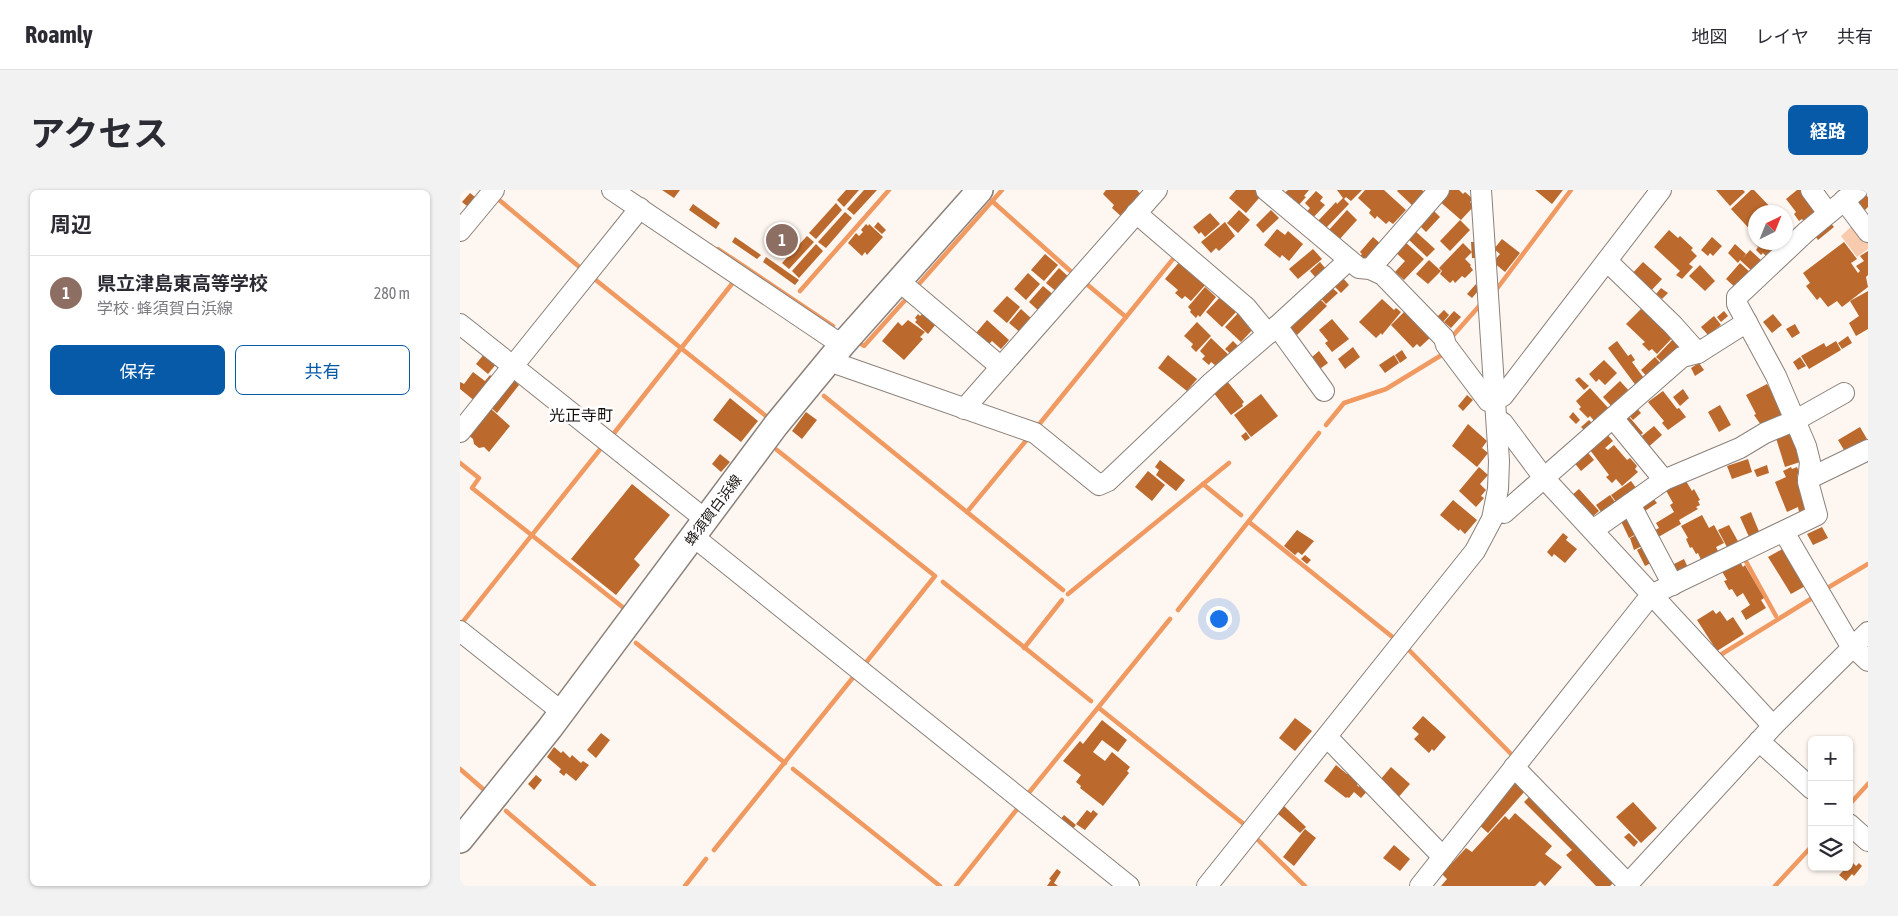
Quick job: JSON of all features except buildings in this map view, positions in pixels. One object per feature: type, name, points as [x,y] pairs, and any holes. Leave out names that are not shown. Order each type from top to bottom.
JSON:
[{"type":"main road","name":"蜂須賀白浜線","points":[[460,840],[562,712],[776,424],[980,190]]},
{"type":"street","points":[[460,231],[494,190]]},
{"type":"street","points":[[612,190],[640,208],[836,353],[964,409],[1035,433],[1100,485],[1108,480],[1212,382],[1349,260]]},
{"type":"street","points":[[964,409],[1157,190]]},
{"type":"street","points":[[1370,269],[1439,190]]},
{"type":"street","points":[[1207,886],[1475,551],[1492,519],[1498,489],[1499,461],[1481,190]]},
{"type":"street","points":[[1496,410],[1503,396],[1661,190]]},
{"type":"street","points":[[1810,190],[1828,213]]},
{"type":"street","points":[[1272,192],[1359,268],[1370,269],[1383,275],[1444,338],[1446,345],[1496,410],[1503,423],[1544,478],[1773,726]]},
{"type":"street","points":[[1420,886],[1651,595],[1817,515],[1808,479],[1810,462],[1806,446],[1776,376],[1737,304],[1737,297],[1806,232],[1851,195],[1868,232]]},
{"type":"street","points":[[460,432],[640,208]]},
{"type":"street","points":[[1136,213],[1272,330],[1324,391]]},
{"type":"street","points":[[1607,261],[1673,324],[1698,353]]},
{"type":"street","points":[[899,281],[1001,367]]},
{"type":"street","points":[[1494,510],[1504,512],[1682,357],[1698,353],[1747,322]]},
{"type":"street","points":[[460,324],[513,366],[700,528],[1129,886]]},
{"type":"street","points":[[1593,530],[1664,480],[1740,448],[1765,433],[1796,420],[1844,393]]},
{"type":"street","points":[[1613,418],[1664,480]]},
{"type":"street","points":[[1808,479],[1868,450]]},
{"type":"street","points":[[1630,504],[1673,585]]},
{"type":"street","points":[[1784,532],[1852,648],[1868,662]]},
{"type":"street","points":[[460,631],[562,712]]},
{"type":"street","points":[[1514,767],[1627,885],[1773,726],[1868,632]]},
{"type":"street","points":[[1327,737],[1443,856]]},
{"type":"street","points":[[1759,741],[1808,785]]},
{"type":"street","points":[[1851,826],[1868,841]]},
{"type":"shaded area","points":[[1855,223],[1868,241],[1868,249],[1857,257],[1841,236]]},
{"type":"waterway","points":[[800,291],[889,190]]},
{"type":"waterway","points":[[919,284],[1002,190]]},
{"type":"waterway","points":[[1496,290],[1571,190]]},
{"type":"waterway","points":[[498,199],[583,270]]},
{"type":"waterway","points":[[992,201],[1076,276]]},
{"type":"waterway","points":[[718,249],[833,326]]},
{"type":"waterway","points":[[1037,427],[1177,254]]},
{"type":"waterway","points":[[592,277],[766,416]]},
{"type":"waterway","points":[[611,437],[735,280]]},
{"type":"waterway","points":[[1083,281],[1126,317]]},
{"type":"waterway","points":[[861,344],[864,346],[907,298]]},
{"type":"waterway","points":[[1450,339],[1481,304]]},
{"type":"waterway","points":[[1326,425],[1344,403],[1386,389],[1445,353]]},
{"type":"waterway","points":[[824,396],[1063,590]]},
{"type":"waterway","points":[[1178,610],[1319,433]]},
{"type":"waterway","points":[[967,512],[1029,437]]},
{"type":"waterway","points":[[461,624],[602,447]]},
{"type":"waterway","points":[[777,450],[935,576],[864,665]]},
{"type":"waterway","points":[[460,463],[479,478],[472,488],[625,609]]},
{"type":"waterway","points":[[1068,594],[1229,463]]},
{"type":"waterway","points":[[1203,484],[1241,515]]},
{"type":"waterway","points":[[1249,522],[1395,639]]},
{"type":"waterway","points":[[1743,556],[1776,616]]},
{"type":"waterway","points":[[1824,590],[1868,564]]},
{"type":"waterway","points":[[943,582],[1091,701]]},
{"type":"waterway","points":[[1717,657],[1814,597]]},
{"type":"waterway","points":[[1024,648],[1062,600]]},
{"type":"waterway","points":[[1027,795],[1170,619]]},
{"type":"waterway","points":[[636,643],[785,763]]},
{"type":"waterway","points":[[1408,649],[1514,757]]},
{"type":"waterway","points":[[714,850],[855,675]]},
{"type":"waterway","points":[[1099,708],[1245,825]]},
{"type":"waterway","points":[[460,769],[483,789]]},
{"type":"waterway","points":[[793,769],[940,886]]},
{"type":"waterway","points":[[1853,801],[1868,784]]},
{"type":"waterway","points":[[956,886],[1018,808]]},
{"type":"waterway","points":[[506,811],[594,886]]},
{"type":"waterway","points":[[1257,839],[1305,886]]},
{"type":"waterway","points":[[1775,886],[1808,850]]},
{"type":"waterway","points":[[685,886],[706,859]]},
{"type":"place","name":"県立津島東高等学校","points":[[782,240]]},
{"type":"district","name":"光正寺町","points":[[581,415]]}]
